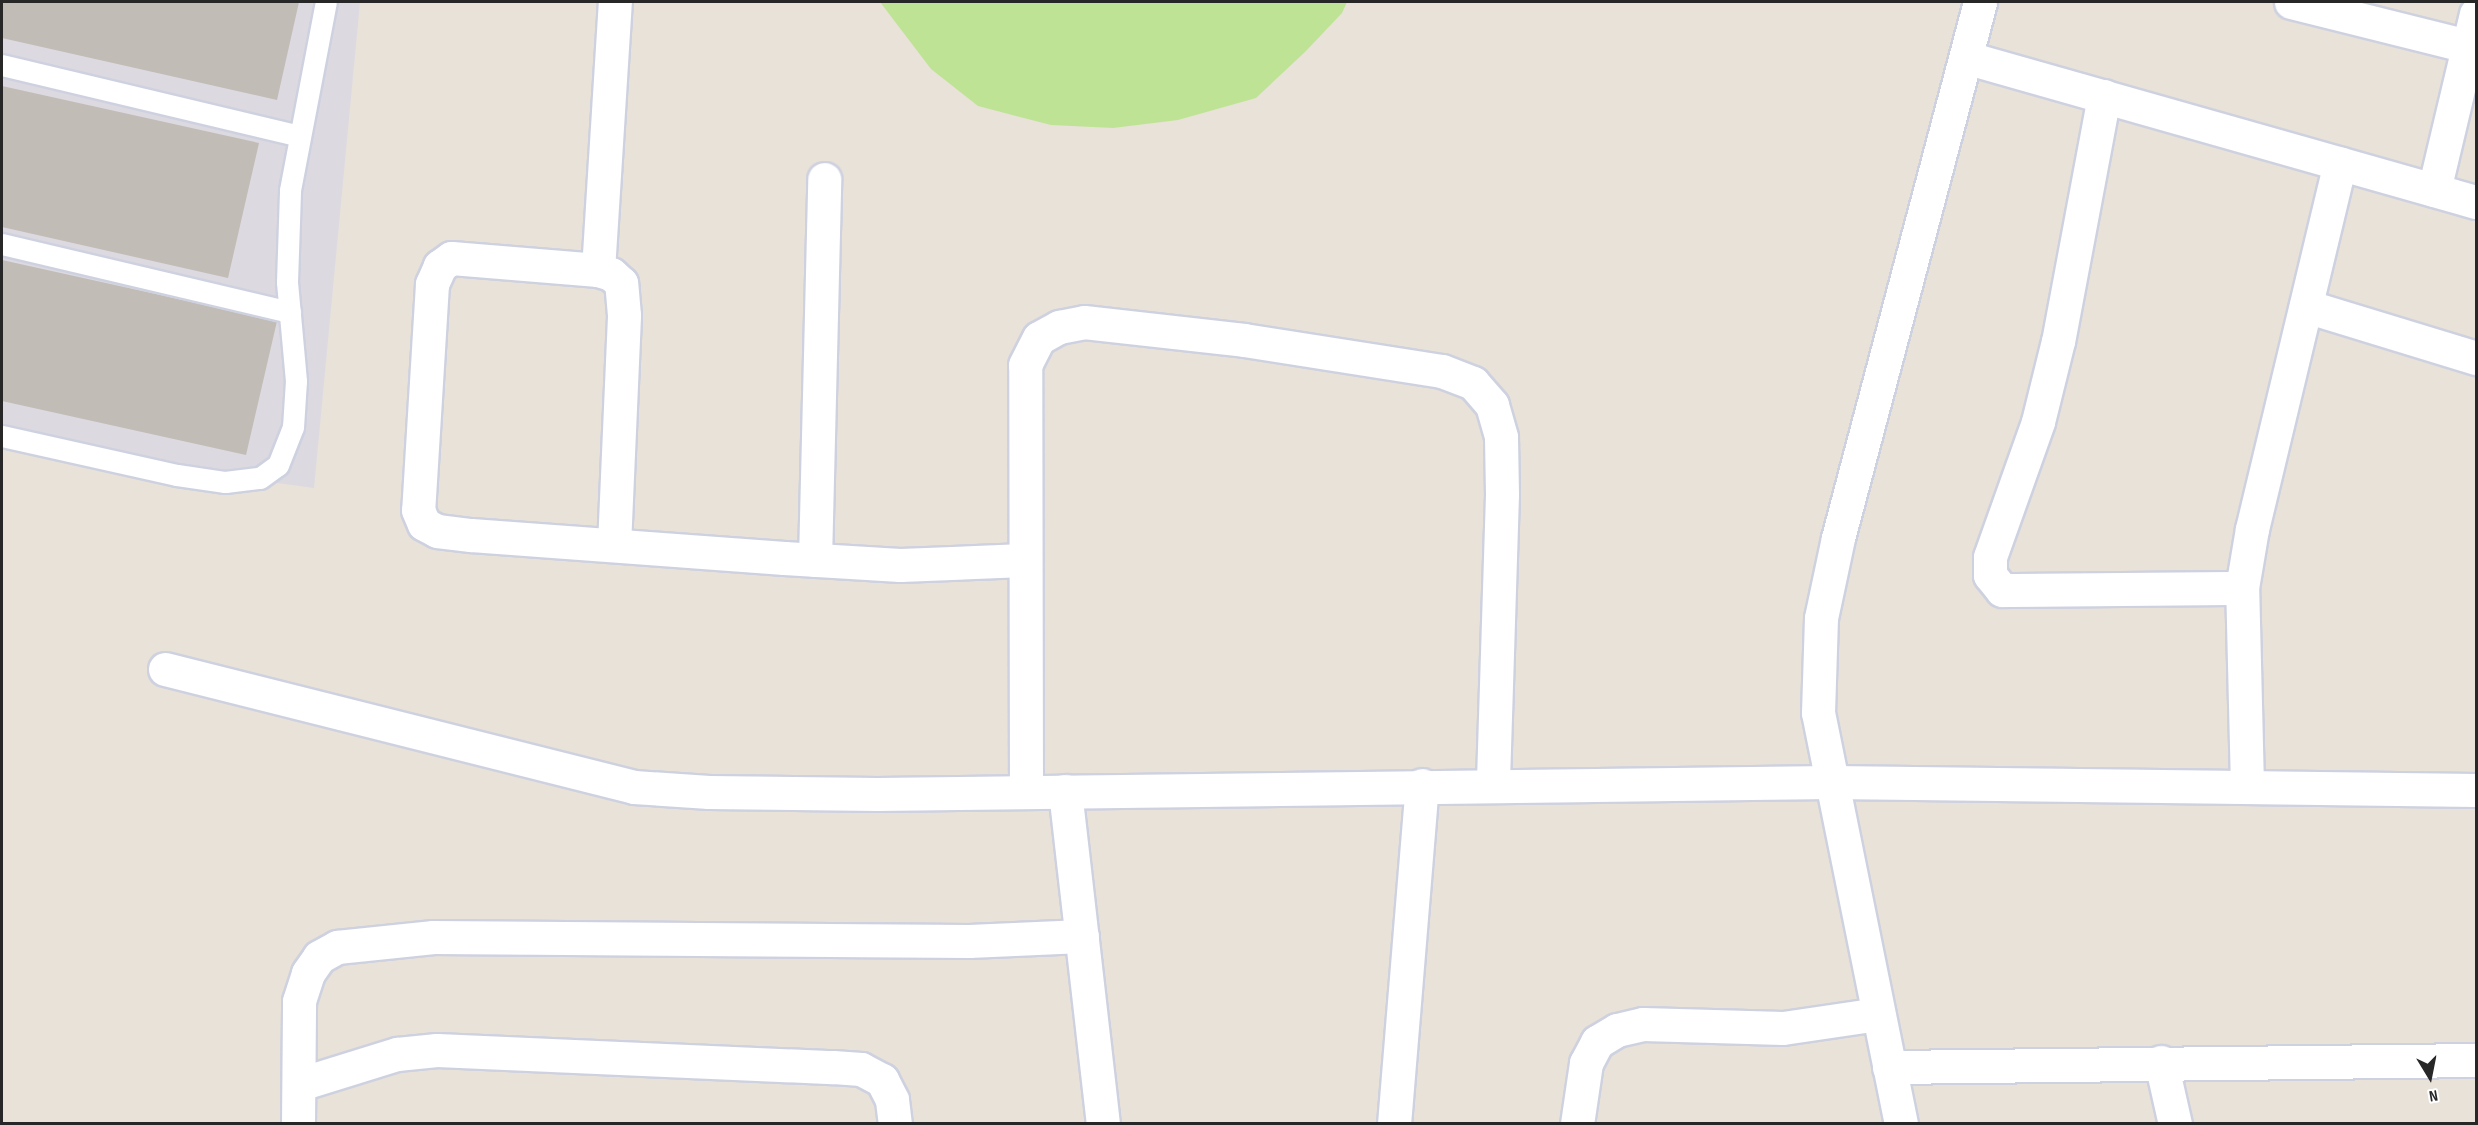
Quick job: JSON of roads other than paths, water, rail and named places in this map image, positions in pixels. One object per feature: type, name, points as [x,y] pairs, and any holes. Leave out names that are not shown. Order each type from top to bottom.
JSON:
[{"type":"street","points":[[598,270],[615,2]]},
{"type":"street","points":[[1901,1124],[1818,713],[1821,618],[1838,538],[1968,58],[1980,2]]},
{"type":"street","points":[[2291,2],[2473,46]]},
{"type":"street","points":[[2434,190],[2473,46],[2476,14]]},
{"type":"street","points":[[1968,58],[2476,202]]},
{"type":"street","points":[[2104,96],[2058,341],[2037,422],[1990,557],[1990,575],[2002,590],[2242,588]]},
{"type":"street","points":[[2247,786],[2242,588],[2252,530],[2340,163]]},
{"type":"street","points":[[815,560],[824,179]]},
{"type":"street","points":[[614,545],[624,294],[621,283],[611,274],[598,270],[451,258],[440,267],[432,284],[418,510],[424,524],[437,531],[614,545],[815,560],[900,565],[1024,560]]},
{"type":"street","points":[[2306,306],[2476,358]]},
{"type":"street","points":[[1026,791],[1025,364],[1039,338],[1059,327],[1084,322],[1245,340],[1442,371],[1473,383],[1492,405],[1502,437],[1493,786]]},
{"type":"street","points":[[165,669],[634,787],[866,794],[1422,784],[1493,786],[1831,782],[2476,790]]},
{"type":"street","points":[[1394,1124],[1422,784]]},
{"type":"street","points":[[1065,790],[1103,1124]]},
{"type":"street","points":[[298,1124],[299,1001],[308,973],[319,957],[338,947],[433,937],[969,941],[1082,936]]},
{"type":"street","points":[[1577,1124],[1586,1063],[1597,1042],[1617,1030],[1643,1024],[1783,1028],[1878,1014]]},
{"type":"street","points":[[300,1084],[397,1054],[437,1050],[861,1069],[882,1080],[892,1100],[895,1124]]},
{"type":"street","points":[[1889,1067],[2476,1060]]},
{"type":"street","points":[[2161,1062],[2175,1124]]},
{"type":"lane","points":[[2,436],[177,475],[225,482],[260,477],[278,465],[288,448],[293,427],[296,381],[287,243],[290,190],[326,2]]},
{"type":"lane","points":[[2,65],[300,136]]},
{"type":"lane","points":[[2,244],[290,312]]}]
